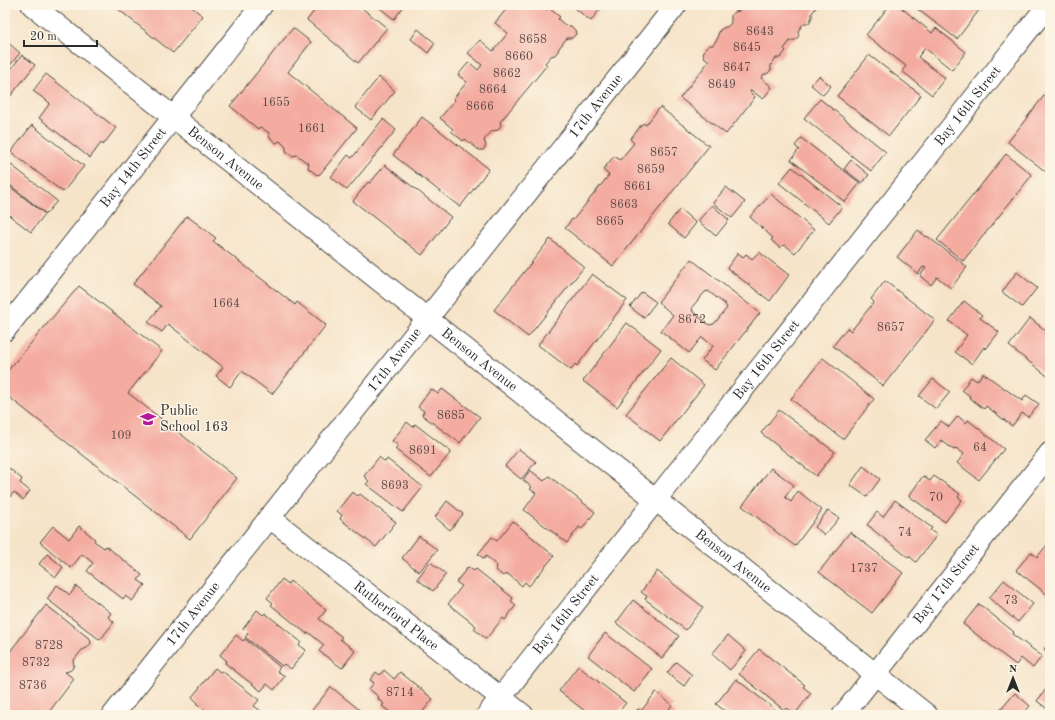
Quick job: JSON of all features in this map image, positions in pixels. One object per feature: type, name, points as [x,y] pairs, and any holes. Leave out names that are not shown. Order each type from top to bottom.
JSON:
[{"type":"street","name":"Benson Avenue","points":[[32,5],[927,715]]},
{"type":"street","name":"Bay 14th Street","points":[[5,330],[262,5]]},
{"type":"street","name":"17th Avenue","points":[[113,715],[676,5]]},
{"type":"street","name":"Bay 16th Street","points":[[487,715],[655,500],[1048,5]]},
{"type":"street","name":"Bay 17th Street","points":[[843,715],[1050,453]]},
{"type":"street","name":"Rutherford Place","points":[[270,517],[523,715]]},
{"type":"building","points":[[113,5],[189,5],[203,16],[173,53]]},
{"type":"building","points":[[319,5],[358,5],[387,28],[358,63],[307,20]]},
{"type":"building","points":[[376,5],[405,5],[394,19]]},
{"type":"building","points":[[515,5],[541,5],[547,10],[549,8],[560,17],[558,19],[567,27],[571,26],[575,30],[576,34],[572,38],[567,38],[555,55],[551,56],[545,63],[547,65],[500,122],[501,125],[498,130],[492,131],[484,140],[486,146],[483,150],[479,150],[465,139],[463,141],[451,131],[453,129],[440,118],[455,100],[453,99],[467,82],[458,75],[469,62],[478,70],[482,65],[468,53],[480,40],[493,51],[508,33],[495,23],[508,7],[512,9]]},
{"type":"building","points":[[571,5],[603,5],[591,21]]},
{"type":"building","points":[[744,5],[818,5],[812,13],[809,23],[804,23],[798,31],[799,36],[795,40],[790,41],[784,49],[786,51],[780,58],[776,58],[771,65],[771,70],[767,74],[764,74],[761,78],[772,87],[763,99],[751,90],[750,92],[755,97],[726,134],[680,98],[709,61],[703,54],[705,49],[710,45],[713,45],[718,38],[720,30],[727,27],[731,23],[732,14],[739,11]]},
{"type":"building","points":[[890,5],[898,5],[932,33],[936,28],[966,52],[952,70],[925,48],[918,57],[945,78],[932,95],[902,71],[906,66],[866,35]]},
{"type":"building","points":[[918,5],[983,5],[957,39],[916,8]]},
{"type":"building","points":[[293,28],[311,42],[288,72],[357,128],[320,174],[317,175],[308,168],[309,164],[297,155],[293,156],[286,151],[286,147],[280,141],[276,143],[269,137],[269,133],[260,127],[258,129],[230,106]]},
{"type":"building","points":[[418,29],[435,43],[428,53],[411,39]]},
{"type":"building","points":[[5,40],[20,53],[5,71]]},
{"type":"building","points":[[22,55],[35,65],[5,103],[5,77]]},
{"type":"building","points":[[869,55],[921,95],[889,136],[837,96]]},
{"type":"building","points":[[46,74],[116,128],[103,145],[101,143],[90,158],[39,118],[50,103],[33,91]]},
{"type":"building","points":[[819,76],[831,86],[823,95],[811,85]]},
{"type":"building","points":[[379,77],[395,91],[371,120],[355,107]]},
{"type":"building","points":[[1050,88],[1050,175],[1008,142]]},
{"type":"building","points":[[820,99],[886,152],[871,171],[804,118]]},
{"type":"building","points":[[660,107],[709,146],[613,266],[565,228],[609,175],[603,170],[614,156],[620,160],[634,143],[630,139],[643,123],[646,125]]},
{"type":"building","points":[[422,117],[489,169],[460,207],[393,155]]},
{"type":"building","points":[[383,119],[396,130],[347,190],[331,177],[348,155],[352,158]]},
{"type":"building","points":[[32,125],[84,166],[63,192],[11,152]]},
{"type":"building","points":[[801,138],[860,183],[845,202],[791,160],[799,149],[795,146]]},
{"type":"building","points":[[1006,154],[1032,175],[963,261],[937,240]]},
{"type":"building","points":[[5,160],[57,201],[46,214],[5,181]]},
{"type":"building","points":[[851,160],[869,175],[862,183],[844,169]]},
{"type":"building","points":[[385,165],[451,217],[422,255],[353,201],[368,182],[370,183]]},
{"type":"building","points":[[792,167],[842,207],[829,223],[779,183]]},
{"type":"building","points":[[5,183],[45,214],[31,232],[5,212]]},
{"type":"building","points":[[726,187],[745,202],[732,218],[713,203]]},
{"type":"building","points":[[771,194],[814,230],[795,253],[785,245],[780,248],[771,240],[773,238],[750,217]]},
{"type":"building","points":[[712,205],[729,220],[716,236],[698,221]]},
{"type":"building","points":[[680,209],[696,223],[684,238],[668,224]]},
{"type":"building","points":[[187,216],[216,238],[213,241],[295,305],[297,302],[326,325],[272,394],[242,371],[230,387],[216,376],[223,367],[168,324],[162,332],[148,322],[161,306],[133,284]]},
{"type":"building","points":[[918,230],[967,267],[951,288],[937,277],[931,285],[920,276],[926,268],[923,267],[918,274],[897,257]]},
{"type":"building","points":[[550,239],[584,267],[528,337],[494,310]]},
{"type":"building","points":[[759,252],[789,275],[770,301],[727,268],[738,253],[743,257],[746,254],[752,259]]},
{"type":"building","points":[[691,259],[760,313],[715,370],[702,360],[713,346],[702,337],[689,353],[661,331],[673,315],[658,302]],"holes":[[[708,291],[725,304],[727,308],[714,324],[709,325],[693,312],[692,307],[705,292]]]},
{"type":"building","points":[[1017,272],[1037,288],[1022,307],[1002,292]]},
{"type":"building","points":[[592,274],[627,300],[577,366],[575,364],[571,370],[538,345]]},
{"type":"building","points":[[885,281],[935,320],[883,386],[833,346],[847,328],[851,331],[874,302],[871,299]]},
{"type":"building","points":[[79,286],[162,351],[128,393],[237,478],[190,539],[5,394],[5,374]]},
{"type":"building","points":[[642,292],[656,302],[644,318],[630,307]]},
{"type":"building","points":[[964,301],[982,315],[980,318],[999,332],[986,349],[984,347],[972,364],[955,352],[967,335],[949,321]]},
{"type":"building","points":[[1030,318],[1050,334],[1050,378],[1009,346]]},
{"type":"building","points":[[627,323],[661,349],[617,407],[583,381]]},
{"type":"building","points":[[671,358],[704,385],[660,441],[626,414]]},
{"type":"building","points":[[823,358],[874,399],[843,439],[791,399]]},
{"type":"building","points":[[983,373],[1022,401],[1026,395],[1039,404],[1028,417],[1022,413],[1012,426],[986,406],[984,409],[962,390],[971,377],[977,381]]},
{"type":"building","points":[[933,379],[950,392],[936,409],[919,396]]},
{"type":"building","points":[[431,389],[438,394],[442,389],[480,417],[460,443],[422,415],[424,411],[418,407]]},
{"type":"building","points":[[779,410],[835,452],[816,476],[761,433]]},
{"type":"building","points":[[958,416],[966,423],[968,420],[1004,449],[979,480],[957,463],[964,454],[956,448],[954,450],[941,440],[935,448],[925,440],[941,421],[949,427]]},
{"type":"building","points":[[407,422],[413,427],[415,424],[451,452],[431,477],[395,449],[398,445],[392,441]]},
{"type":"building","points":[[519,449],[536,462],[521,479],[505,466]]},
{"type":"building","points":[[379,457],[385,462],[387,459],[423,487],[403,512],[366,484],[369,481],[364,476]]},
{"type":"building","points":[[5,465],[22,479],[20,483],[30,491],[23,500],[14,492],[5,503]]},
{"type":"building","points":[[863,466],[880,479],[867,497],[850,485]]},
{"type":"building","points":[[771,468],[794,485],[785,497],[791,502],[798,491],[822,510],[795,546],[742,506]]},
{"type":"building","points":[[530,470],[544,481],[549,476],[595,512],[582,529],[579,527],[567,543],[524,510],[536,493],[530,489],[532,487],[523,480]]},
{"type":"building","points":[[923,476],[930,481],[934,476],[960,494],[958,497],[962,500],[945,522],[909,496]]},
{"type":"building","points":[[352,492],[358,496],[360,494],[396,522],[376,547],[340,519],[342,515],[337,511]]},
{"type":"building","points":[[895,500],[932,528],[930,530],[937,535],[916,562],[867,525],[877,512],[883,517]]},
{"type":"building","points":[[447,501],[463,514],[450,530],[435,517]]},
{"type":"building","points":[[828,510],[839,518],[825,535],[815,527]]},
{"type":"building","points":[[513,521],[554,556],[529,586],[525,582],[522,586],[508,574],[503,576],[496,570],[497,566],[486,556],[484,559],[478,554],[492,537],[497,541]]},
{"type":"building","points":[[53,526],[69,539],[79,526],[95,539],[94,541],[104,548],[106,546],[142,575],[138,580],[145,585],[132,601],[125,596],[123,599],[87,571],[93,563],[82,554],[71,568],[40,542]]},
{"type":"building","points":[[850,532],[903,573],[872,613],[819,572]]},
{"type":"building","points":[[419,536],[437,550],[419,572],[402,558]]},
{"type":"building","points":[[1047,545],[1050,548],[1049,596],[1016,570],[1031,552],[1037,557]]},
{"type":"building","points":[[47,554],[63,567],[56,577],[39,564]]},
{"type":"building","points":[[430,562],[446,574],[433,591],[417,579]]},
{"type":"building","points":[[468,567],[474,571],[476,569],[513,598],[511,601],[516,605],[505,620],[503,618],[486,639],[474,629],[476,626],[448,604],[462,586],[456,582]]},
{"type":"building","points":[[657,571],[703,607],[686,630],[645,599],[647,596],[641,592]]},
{"type":"building","points":[[282,579],[288,584],[290,581],[326,610],[319,619],[342,637],[340,639],[355,651],[342,668],[319,651],[324,645],[308,632],[307,634],[271,605],[273,603],[267,598]]},
{"type":"building","points":[[1004,580],[1033,604],[1018,622],[989,598]]},
{"type":"building","points":[[57,585],[70,595],[76,586],[111,613],[108,617],[114,622],[100,640],[47,599]]},
{"type":"building","points":[[633,600],[679,636],[662,658],[616,623]]},
{"type":"building","points":[[979,604],[1014,632],[1012,634],[1042,656],[1033,668],[1021,658],[1016,665],[963,624]]},
{"type":"building","points":[[46,605],[90,639],[91,643],[87,648],[82,650],[73,661],[74,665],[72,669],[65,672],[74,679],[49,712],[52,714],[51,715],[9,715],[5,712],[5,658]]},
{"type":"building","points":[[257,610],[263,615],[265,613],[301,642],[299,645],[306,650],[291,669],[284,664],[282,666],[245,637],[248,634],[243,629]]},
{"type":"building","points":[[605,633],[652,669],[634,692],[588,656]]},
{"type":"building","points":[[236,635],[243,641],[245,639],[280,667],[277,671],[285,676],[274,690],[267,684],[261,691],[225,663],[227,661],[220,655]]},
{"type":"building","points":[[728,635],[746,651],[730,670],[712,654]]},
{"type":"building","points":[[1050,641],[1050,654],[1044,649]]},
{"type":"building","points":[[759,649],[805,685],[803,687],[811,693],[795,714],[786,708],[784,710],[739,674]]},
{"type":"building","points":[[676,662],[692,675],[684,686],[667,673]]},
{"type":"building","points":[[578,666],[626,703],[616,715],[590,715],[559,691]]},
{"type":"building","points":[[215,668],[220,672],[222,671],[259,700],[254,706],[266,715],[211,715],[196,703],[197,702],[192,697]]},
{"type":"building","points":[[384,670],[394,679],[400,672],[433,699],[420,715],[394,715],[382,706],[384,704],[378,699],[379,697],[369,689],[374,683],[370,680],[376,672],[380,675]]},
{"type":"building","points":[[736,679],[781,714],[730,715],[716,704]]},
{"type":"building","points":[[1050,684],[1050,711],[1037,701]]},
{"type":"building","points":[[331,687],[366,715],[308,715]]},
{"type":"building","points":[[656,692],[672,705],[669,709],[677,715],[633,715],[638,709],[641,711]]},
{"type":"building","points":[[1015,693],[1030,706],[1022,715],[1000,715],[998,713]]},
{"type":"place","name":"Public School 163","points":[[148,419]]}]
